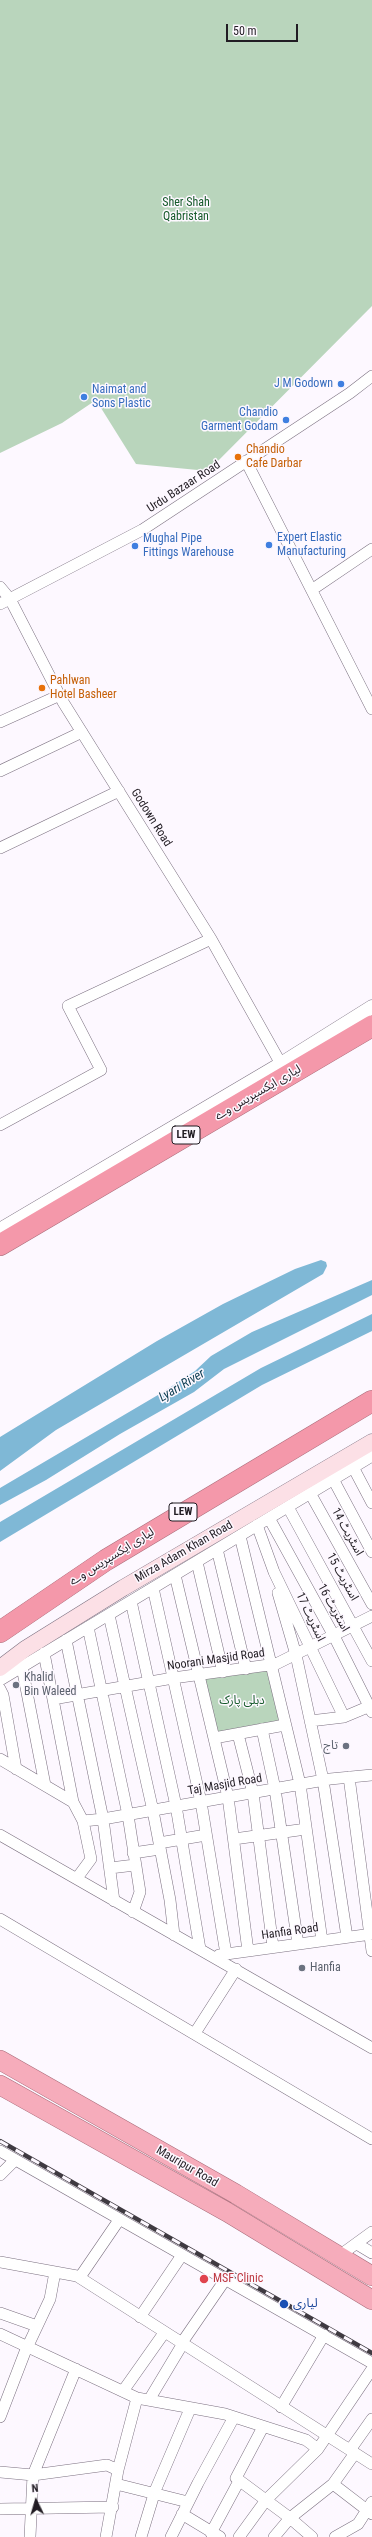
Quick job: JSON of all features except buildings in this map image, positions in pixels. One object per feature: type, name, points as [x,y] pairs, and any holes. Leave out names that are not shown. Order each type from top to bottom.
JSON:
[{"type":"highway","name":"لیاری ایکسپریس وے","points":[[0,1245],[372,1026]]},
{"type":"highway","name":"لیاری ایکسپریس وے","points":[[0,1632],[106,1560],[372,1401]]},
{"type":"highway","name":"Mauripur Road","points":[[0,2060],[372,2276]]},
{"type":"highway","name":"Mauripur Road","points":[[0,2085],[227,2212],[372,2300]]},
{"type":"main road","name":"Mirza Adam Khan Road","points":[[0,1668],[25,1649],[123,1588],[372,1442]]},
{"type":"street","name":"Urdu Bazaar Road","points":[[0,604],[142,530],[350,393],[372,376]]},
{"type":"street","points":[[246,461],[368,693],[372,709]]},
{"type":"street","points":[[313,590],[372,549]]},
{"type":"street","name":"Godown Road","points":[[0,587],[10,599],[60,695],[82,732],[211,939],[281,1064]]},
{"type":"street","points":[[0,722],[60,695]]},
{"type":"street","points":[[0,771],[82,732]]},
{"type":"street","points":[[0,848],[119,791]]},
{"type":"street","points":[[0,1125],[101,1070],[68,1006],[211,939]]},
{"type":"street","points":[[0,1230],[281,1064],[372,1007]]},
{"type":"street","points":[[0,1680],[372,1456]]},
{"type":"street","points":[[354,1467],[372,1503]]},
{"type":"street","points":[[333,1479],[372,1552]]},
{"type":"street","name":"اسٹریٹ 14","points":[[310,1493],[372,1604]]},
{"type":"street","name":"اسٹریٹ 15","points":[[288,1507],[372,1661]]},
{"type":"street","name":"اسٹریٹ 16","points":[[269,1518],[334,1636],[371,1709]]},
{"type":"street","name":"اسٹریٹ 17","points":[[257,1525],[283,1591],[344,1717]]},
{"type":"street","points":[[240,1536],[300,1784],[322,1941]]},
{"type":"street","points":[[217,1549],[246,1669]]},
{"type":"street","points":[[197,1562],[223,1672]]},
{"type":"street","points":[[175,1575],[228,1797],[248,1951]]},
{"type":"street","points":[[153,1588],[201,1802],[226,1954]]},
{"type":"street","points":[[283,1591],[278,1593],[296,1655],[324,1780],[347,1937]]},
{"type":"street","points":[[131,1601],[176,1806],[200,1949]]},
{"type":"street","points":[[109,1615],[153,1810],[174,1935]]},
{"type":"street","name":"Noorani Masjid Road","points":[[53,1699],[173,1678],[199,1676],[270,1665],[296,1655],[372,1616]]},
{"type":"street","points":[[88,1627],[128,1815],[140,1892],[133,1912]]},
{"type":"street","points":[[66,1640],[104,1819],[114,1901]]},
{"type":"street","points":[[44,1653],[73,1802],[83,1821],[91,1859],[77,1878]]},
{"type":"street","points":[[22,1667],[45,1785]]},
{"type":"street","points":[[0,1689],[3,1695],[16,1769]]},
{"type":"street","points":[[310,1721],[344,1717],[371,1709]]},
{"type":"street","points":[[214,1738],[285,1725]]},
{"type":"street","points":[[262,1729],[276,1789],[298,1944]]},
{"type":"street","points":[[238,1734],[253,1793],[273,1948]]},
{"type":"street","points":[[0,1759],[73,1802]]},
{"type":"street","name":"Taj Masjid Road","points":[[83,1821],[128,1815],[324,1780],[372,1776]]},
{"type":"street","points":[[348,1777],[371,1934],[372,1951]]},
{"type":"street","points":[[234,1839],[306,1829]]},
{"type":"street","points":[[0,1835],[371,2046]]},
{"type":"street","points":[[134,1853],[182,1839],[206,1835]]},
{"type":"street","points":[[110,1868],[135,1865]]},
{"type":"street","points":[[0,1919],[372,2139]]},
{"type":"street","name":"Hanfia Road","points":[[212,1956],[371,1934]]},
{"type":"street","points":[[195,2033],[236,1969]]},
{"type":"street","points":[[0,2151],[372,2363]]},
{"type":"street","points":[[0,2175],[15,2160]]},
{"type":"street","points":[[80,2278],[119,2220]]},
{"type":"street","points":[[339,2256],[372,2232]]},
{"type":"street","points":[[357,2244],[372,2253]]},
{"type":"street","points":[[140,2317],[182,2255]]},
{"type":"street","points":[[0,2262],[80,2278],[181,2344],[372,2464]]},
{"type":"street","points":[[0,2417],[28,2347],[50,2299],[55,2272]]},
{"type":"street","points":[[149,2400],[181,2344],[225,2280]]},
{"type":"street","points":[[0,2313],[37,2326]]},
{"type":"street","points":[[123,2391],[164,2333]]},
{"type":"street","points":[[0,2334],[137,2398],[234,2417],[306,2440],[318,2448]]},
{"type":"street","points":[[281,2407],[324,2335]]},
{"type":"street","points":[[30,2537],[33,2475],[76,2369]]},
{"type":"street","points":[[239,2537],[266,2500],[318,2448],[372,2369]]},
{"type":"street","points":[[106,2537],[113,2507],[118,2470],[137,2398]]},
{"type":"street","points":[[141,2537],[154,2492],[190,2409]]},
{"type":"street","points":[[172,2537],[188,2502],[234,2417]]},
{"type":"street","points":[[274,2537],[290,2518],[333,2484],[372,2419]]},
{"type":"street","points":[[263,2427],[236,2478],[290,2518],[312,2537]]},
{"type":"street","points":[[0,2472],[33,2475],[107,2465],[118,2470]]},
{"type":"street","points":[[182,2514],[216,2535],[239,2481]]},
{"type":"street","points":[[116,2484],[154,2492],[188,2502]]},
{"type":"street","points":[[333,2484],[370,2509],[353,2532],[335,2537]]},
{"type":"street","points":[[0,2508],[32,2509],[113,2507]]},
{"type":"green space","name":"Sher Shah Qabristan","points":[[0,0],[372,0],[372,306],[208,471],[136,464],[96,400],[62,423],[0,453]]},
{"type":"green space","name":"دہلی پارک","points":[[270,1665],[284,1725],[214,1738],[199,1676]]},
{"type":"water","points":[[321,1260],[326,1262],[327,1266],[323,1274],[56,1430],[0,1471],[0,1437],[157,1341],[223,1304],[295,1269]]},
{"type":"water","name":"Lyari River","points":[[372,1280],[372,1295],[224,1369],[194,1392],[120,1434],[46,1480],[0,1505],[0,1488],[163,1392],[195,1371],[211,1356],[252,1332]]},
{"type":"water","points":[[372,1314],[372,1331],[262,1385],[0,1542],[0,1522],[261,1368]]},
{"type":"railway","points":[[0,2141],[372,2353]]},
{"type":"place","name":"J M Godown","points":[[341,384]]},
{"type":"place","name":"Naimat and Sons Plastic","points":[[84,397]]},
{"type":"place","name":"Chandio Garment Godam","points":[[286,420]]},
{"type":"place","name":"Chandio Cafe Darbar","points":[[238,457]]},
{"type":"place","name":"Expert Elastic Manufacturing","points":[[269,545]]},
{"type":"place","name":"Mughal Pipe Fittings Warehouse","points":[[135,546]]},
{"type":"place","name":"Pahlwan Hotel Basheer","points":[[42,688]]},
{"type":"place","name":"Khalid Bin Waleed","points":[[16,1685]]},
{"type":"place","name":"تاج","points":[[346,1746]]},
{"type":"place","name":"Hanfia","points":[[302,1968]]},
{"type":"place","name":"MSF Clinic","points":[[204,2279]]},
{"type":"place","name":"لیاری","points":[[284,2304]]}]
